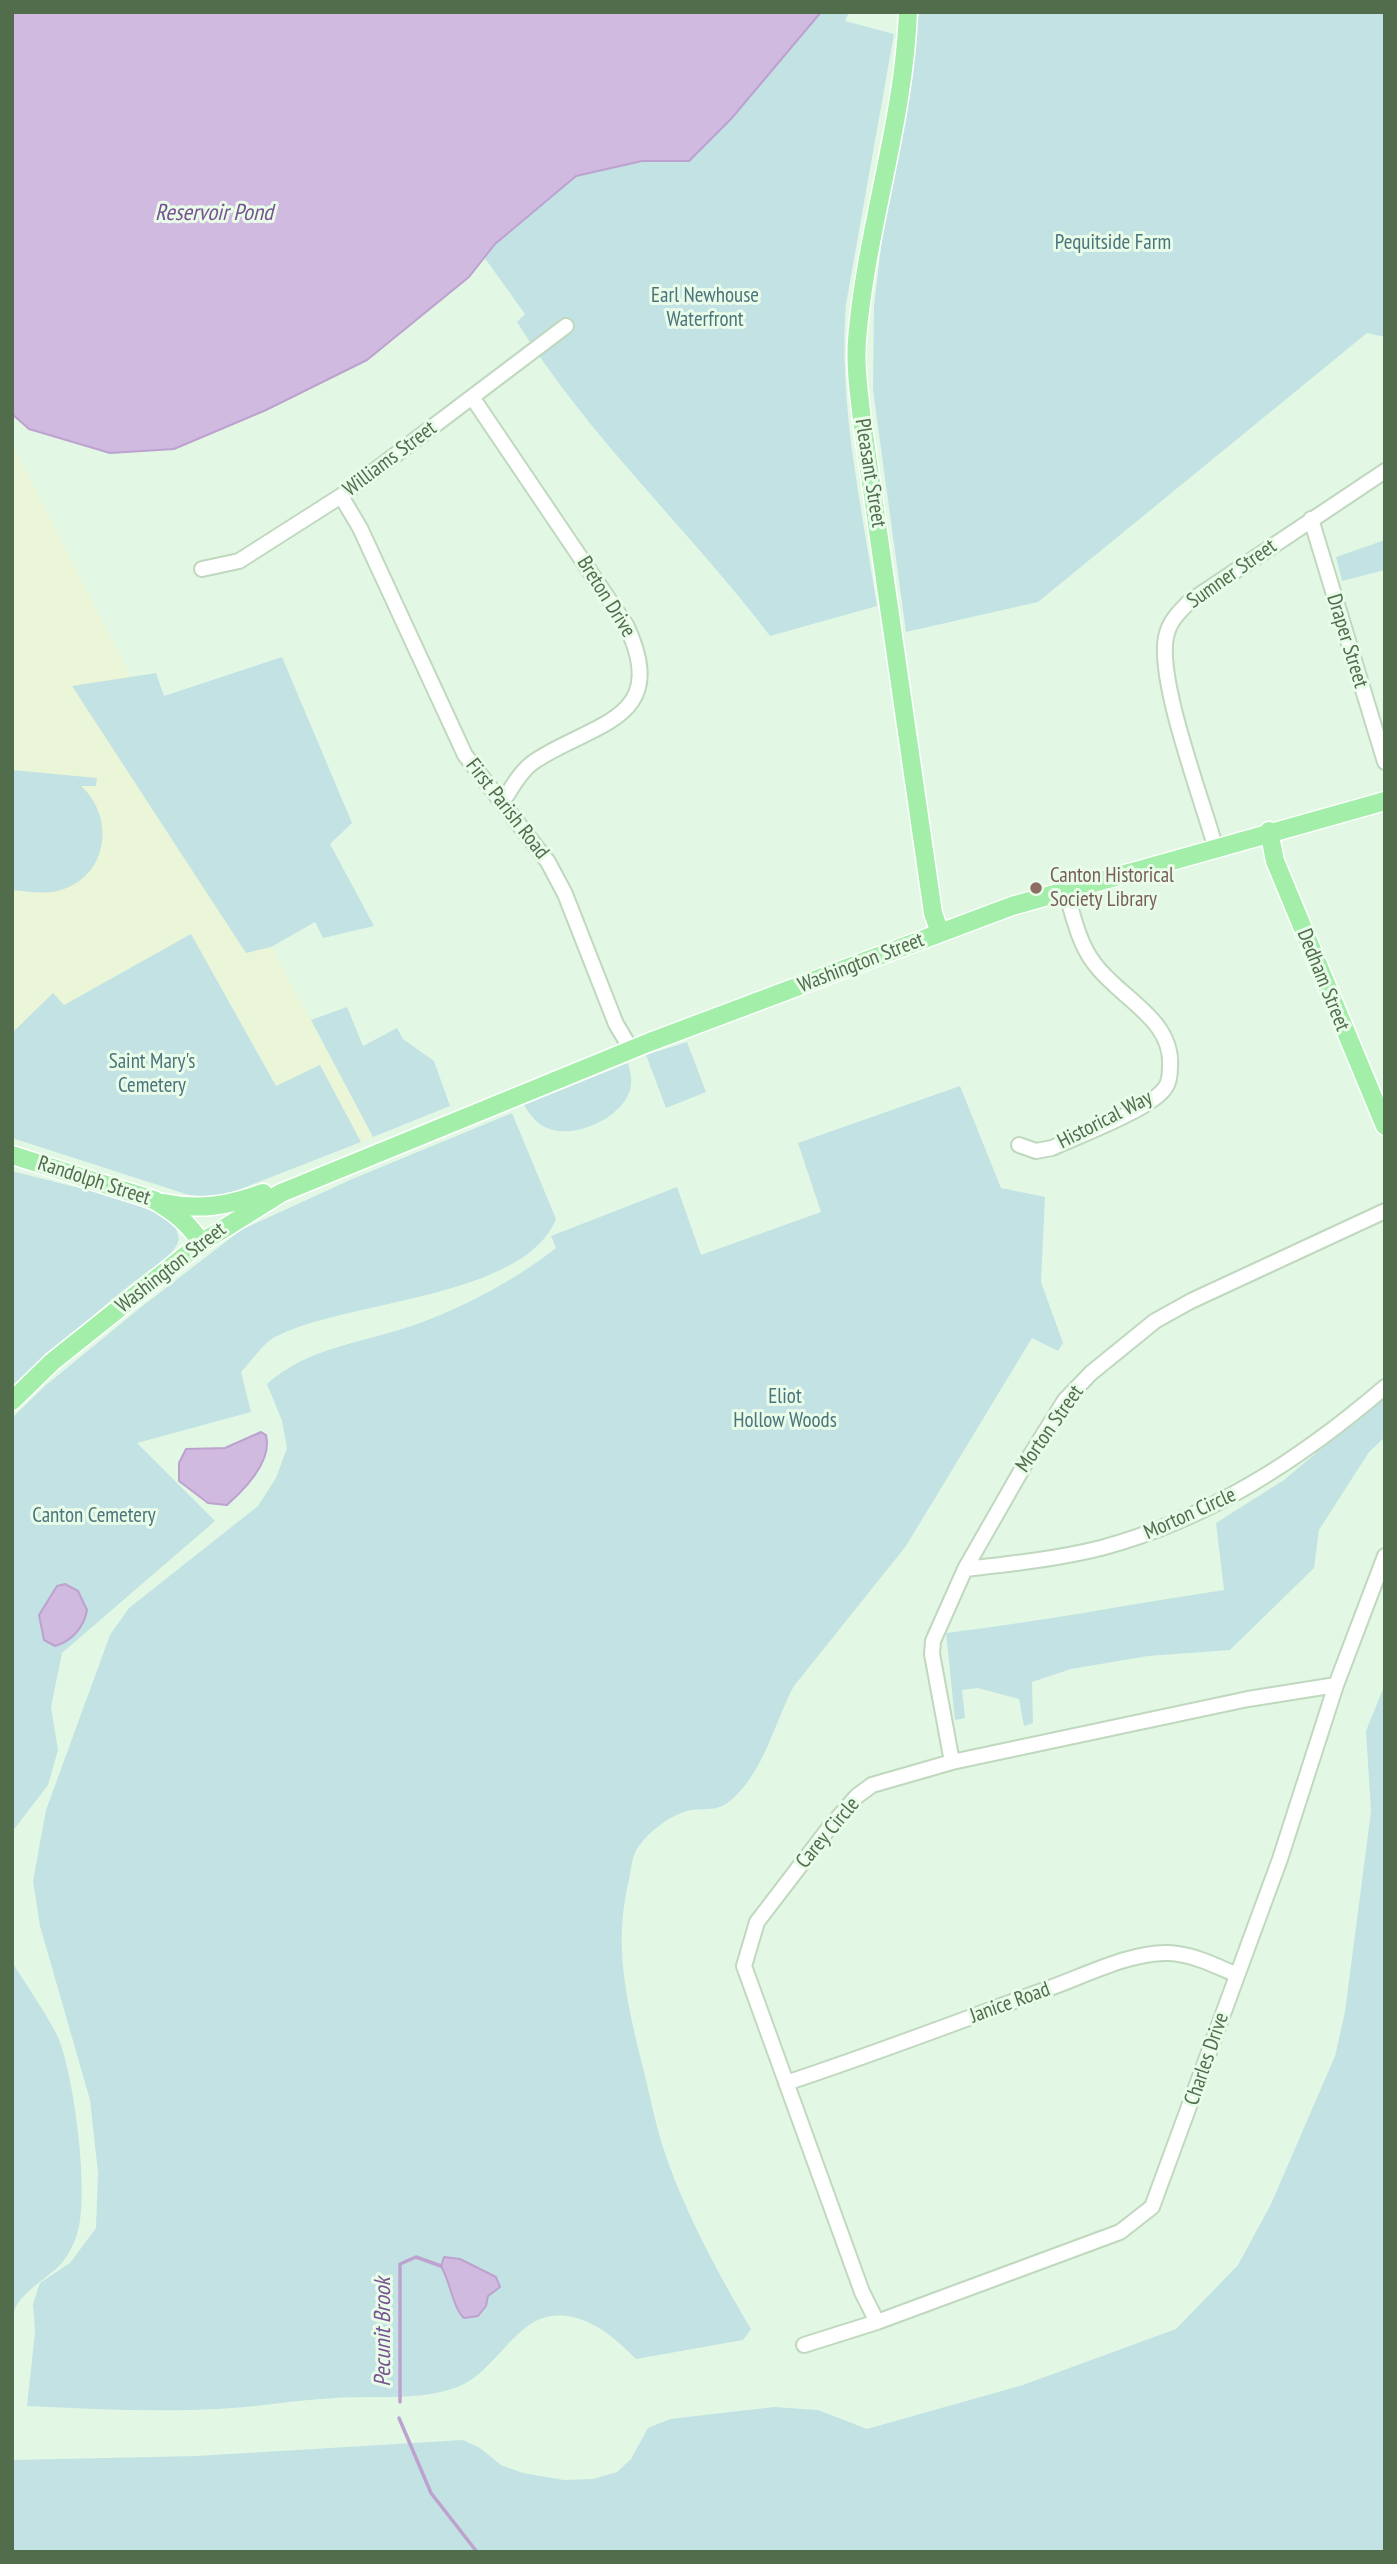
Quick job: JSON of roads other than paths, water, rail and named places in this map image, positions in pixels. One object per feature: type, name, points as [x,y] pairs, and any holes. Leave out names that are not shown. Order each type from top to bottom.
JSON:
[{"type":"main road","name":"Pleasant Street","points":[[908,12],[891,156],[860,317],[856,359],[862,419],[933,913],[940,933]]},
{"type":"main road","name":"Washington Street","points":[[12,1401],[52,1362],[208,1238],[281,1193],[631,1049],[940,933],[1065,889],[1385,801]]},
{"type":"main road","name":"Dedham Street","points":[[1269,831],[1280,873],[1385,1126]]},
{"type":"main road","name":"Randolph Street","points":[[12,1155],[154,1200],[208,1238]]},
{"type":"main road","name":"Washington Street","points":[[154,1200],[178,1206],[206,1208],[230,1204],[330,1167],[350,1164]]},
{"type":"main road","name":"Randolph Street","points":[[178,1206],[201,1217],[208,1238]]},
{"type":"street","name":"Williams Street","points":[[202,569],[239,561],[341,496],[566,326]]},
{"type":"street","name":"Breton Drive","points":[[472,397],[626,625],[639,653],[641,668],[632,699],[618,715],[606,726],[532,762],[502,803]]},
{"type":"street","name":"Sumner Street","points":[[1215,846],[1169,690],[1165,639],[1172,620],[1189,602],[1385,471]]},
{"type":"street","name":"First Parish Road","points":[[341,496],[360,528],[464,755],[548,862],[565,894],[616,1024],[631,1049]]},
{"type":"street","name":"Draper Street","points":[[1311,519],[1345,640],[1385,762]]},
{"type":"street","name":"Historical Way","points":[[1019,1145],[1036,1151],[1052,1148],[1148,1103],[1166,1087],[1170,1071],[1171,1055],[1167,1037],[1096,966],[1080,937],[1065,889]]},
{"type":"street","name":"Morton Street","points":[[952,1762],[932,1654],[933,1641],[965,1569],[1052,1419],[1091,1373],[1154,1321],[1191,1301],[1385,1211]]},
{"type":"street","name":"Morton Circle","points":[[965,1569],[1098,1549],[1186,1518],[1232,1497],[1298,1455],[1385,1387]]},
{"type":"street","name":"Charles Drive","points":[[804,2345],[877,2322],[1120,2232],[1152,2207],[1235,1974],[1280,1859],[1336,1685],[1385,1556]]},
{"type":"street","name":"Carey Circle","points":[[877,2322],[862,2292],[744,1966],[757,1922],[856,1796],[872,1785],[952,1762],[1248,1699],[1336,1685]]},
{"type":"street","name":"Janice Road","points":[[786,2083],[896,2047],[1116,1964],[1154,1954],[1170,1953],[1194,1957],[1235,1974]]},
{"type":"water","name":"Reservoir Pond","points":[[12,12],[821,12],[731,119],[689,161],[642,161],[576,176],[495,244],[469,277],[367,360],[266,410],[174,449],[110,453],[29,429],[12,414]]},
{"type":"water","points":[[261,1432],[266,1435],[267,1445],[261,1464],[249,1483],[227,1505],[208,1503],[179,1481],[179,1463],[186,1449],[225,1448]]},
{"type":"water","points":[[65,1584],[78,1591],[87,1610],[76,1632],[67,1641],[55,1646],[44,1640],[39,1615],[57,1586]]},
{"type":"water","points":[[444,2257],[460,2259],[496,2277],[500,2287],[488,2296],[486,2306],[478,2316],[464,2318],[460,2314],[441,2266]]},
{"type":"waterway","name":"Pecunit Brook","points":[[400,2402],[400,2264],[416,2257],[441,2266]]},
{"type":"waterway","name":"Pecunit Brook","points":[[399,2418],[431,2493],[477,2552]]},
{"type":"place","name":"Canton Historical Society Library","points":[[1036,888]]},
{"type":"park label","name":"Pequitside Farm","points":[[1113,243]]},
{"type":"park label","name":"Earl Newhouse Waterfront","points":[[705,308]]},
{"type":"park label","name":"Saint Mary's Cemetery","points":[[152,1074]]},
{"type":"park label","name":"Eliot Hollow Woods","points":[[785,1409]]},
{"type":"park label","name":"Canton Cemetery","points":[[94,1516]]}]
